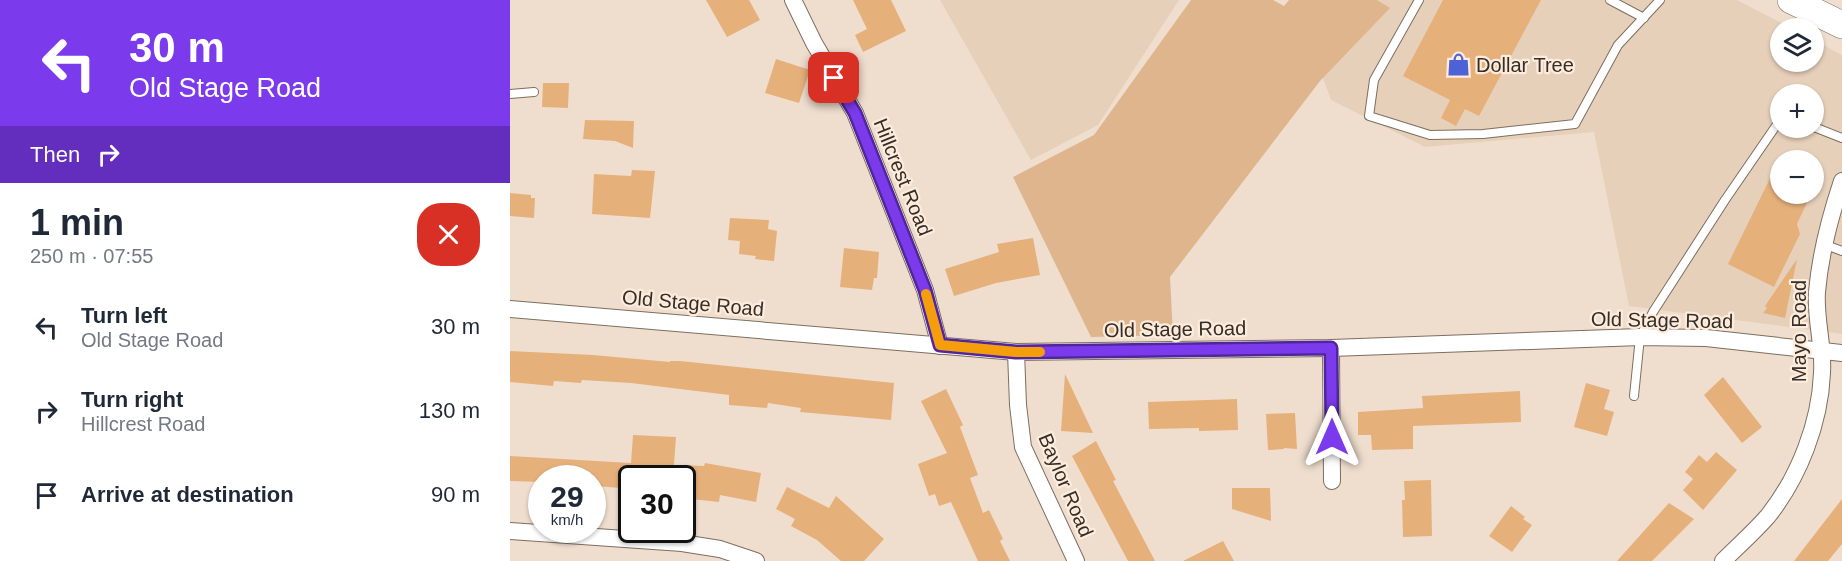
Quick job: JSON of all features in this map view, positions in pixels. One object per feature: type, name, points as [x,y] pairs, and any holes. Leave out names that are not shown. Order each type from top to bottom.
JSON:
[{"type":"main road","points":[[1791,0],[1842,25]]},
{"type":"street","name":"Hillcrest Road","points":[[793,0],[855,113],[925,290],[940,345]]},
{"type":"street","name":"Mayo Road","points":[[1723,561],[1767,516],[1788,487],[1808,443],[1818,409],[1822,373],[1817,293],[1829,225],[1842,181]]},
{"type":"street","name":"Old Stage Road","points":[[510,309],[1016,352],[1331,348],[1640,337],[1706,338],[1842,353]]},
{"type":"street","points":[[1331,348],[1332,481]]},
{"type":"street","name":"Baylor Road","points":[[1016,352],[1018,405],[1023,447],[1076,561]]},
{"type":"street","points":[[510,531],[682,543],[720,549],[753,560]]},
{"type":"lane","points":[[1419,0],[1374,80],[1369,116],[1430,135],[1483,134],[1575,124],[1618,45],[1660,0]]},
{"type":"lane","points":[[1610,0],[1644,18]]},
{"type":"lane","points":[[510,94],[534,92]]},
{"type":"lane","points":[[1824,131],[1842,138]]},
{"type":"lane","points":[[1634,396],[1640,337],[1653,312],[1770,135]]},
{"type":"lane","points":[[1826,245],[1842,251]]},
{"type":"shaded area","points":[[940,0],[1179,0],[1098,125],[1031,160]]},
{"type":"shaded area","points":[[1191,0],[1273,0],[1284,6],[1289,0],[1377,0],[1390,8],[1320,81],[1170,277],[1173,335],[1091,337],[1013,177],[1094,135]]},
{"type":"shaded area","points":[[1294,0],[1737,0],[1772,18],[1770,72],[1824,72],[1824,45],[1842,55],[1842,334],[1629,306],[1594,132],[1425,147],[1331,100]]},
{"type":"building","points":[[706,0],[749,0],[760,20],[727,37]]},
{"type":"building","points":[[853,0],[891,0],[906,31],[863,52],[855,35],[867,29]]},
{"type":"building","name":"Dollar Tree","points":[[1443,0],[1541,0],[1479,116],[1465,109],[1456,126],[1441,118],[1450,100],[1403,76]]},
{"type":"building","points":[[776,59],[810,70],[799,103],[765,93]]},
{"type":"building","points":[[543,83],[569,83],[568,108],[542,107]]},
{"type":"building","points":[[585,120],[634,121],[633,148],[615,141],[583,139]]},
{"type":"building","points":[[632,170],[655,171],[650,218],[592,214],[594,174],[631,176]]},
{"type":"building","points":[[1770,178],[1770,204],[1806,204],[1797,224],[1800,234],[1774,287],[1728,264]]},
{"type":"building","points":[[510,193],[531,195],[531,198],[535,198],[534,218],[510,216]]},
{"type":"building","points":[[730,218],[769,220],[768,229],[777,231],[774,261],[739,254],[740,241],[728,240]]},
{"type":"building","points":[[1033,238],[1040,275],[996,283],[954,296],[945,269],[999,252],[997,244]]},
{"type":"building","points":[[844,248],[879,252],[877,278],[874,278],[872,290],[840,287]]},
{"type":"building","points":[[1797,259],[1785,318],[1763,313],[1767,308],[1765,306]]},
{"type":"building","points":[[510,351],[680,361],[894,383],[891,420],[800,412],[801,408],[768,403],[767,408],[729,405],[729,395],[631,383],[554,381],[553,386],[510,382]]},
{"type":"building","points":[[1065,374],[1093,433],[1061,431]]},
{"type":"building","points":[[1723,377],[1762,427],[1742,443],[1704,395]]},
{"type":"building","points":[[1586,383],[1610,390],[1604,409],[1614,412],[1607,436],[1574,427]]},
{"type":"building","points":[[946,389],[963,425],[960,427],[978,475],[970,478],[983,513],[989,510],[1003,539],[1000,541],[1010,561],[978,561],[951,502],[939,506],[935,494],[929,496],[918,464],[947,453],[921,401]]},
{"type":"building","points":[[1520,391],[1521,422],[1413,426],[1413,449],[1372,450],[1371,435],[1358,435],[1358,412],[1423,408],[1422,396]]},
{"type":"building","points":[[1237,399],[1238,430],[1149,429],[1148,402]]},
{"type":"building","points":[[1295,413],[1297,449],[1268,450],[1266,414]]},
{"type":"building","points":[[633,435],[676,437],[674,465],[618,465],[618,488],[606,487],[606,465],[528,465],[528,482],[510,481],[510,456],[631,463]]},
{"type":"building","points":[[1096,441],[1116,480],[1113,481],[1155,561],[1128,561],[1072,456]]},
{"type":"building","points":[[1716,452],[1737,470],[1703,510],[1683,490],[1693,479],[1685,472],[1699,455],[1707,462]]},
{"type":"building","points":[[705,463],[761,473],[756,502],[720,495],[719,502],[696,500],[696,466],[704,466]]},
{"type":"building","points":[[1431,480],[1432,536],[1403,537],[1404,481]]},
{"type":"building","points":[[787,487],[829,508],[836,496],[884,539],[864,561],[841,561],[817,540],[791,526],[795,519],[776,509]]},
{"type":"building","points":[[1232,488],[1270,488],[1271,521],[1232,509]]},
{"type":"building","points":[[1842,499],[1842,544],[1828,561],[1794,561]]},
{"type":"building","points":[[1669,503],[1694,519],[1652,561],[1617,561]]},
{"type":"building","points":[[1511,506],[1532,525],[1512,552],[1489,536]]},
{"type":"building","points":[[1223,541],[1234,561],[1183,561]]},
{"type":"slow traffic","points":[[926,294],[940,345],[1040,352]]},
{"type":"place","name":"Dollar Tree","points":[[1458,65]]},
{"type":"route","points":[[834,78],[855,113],[925,290],[940,345],[1016,352],[1331,348],[1332,437]]}]
